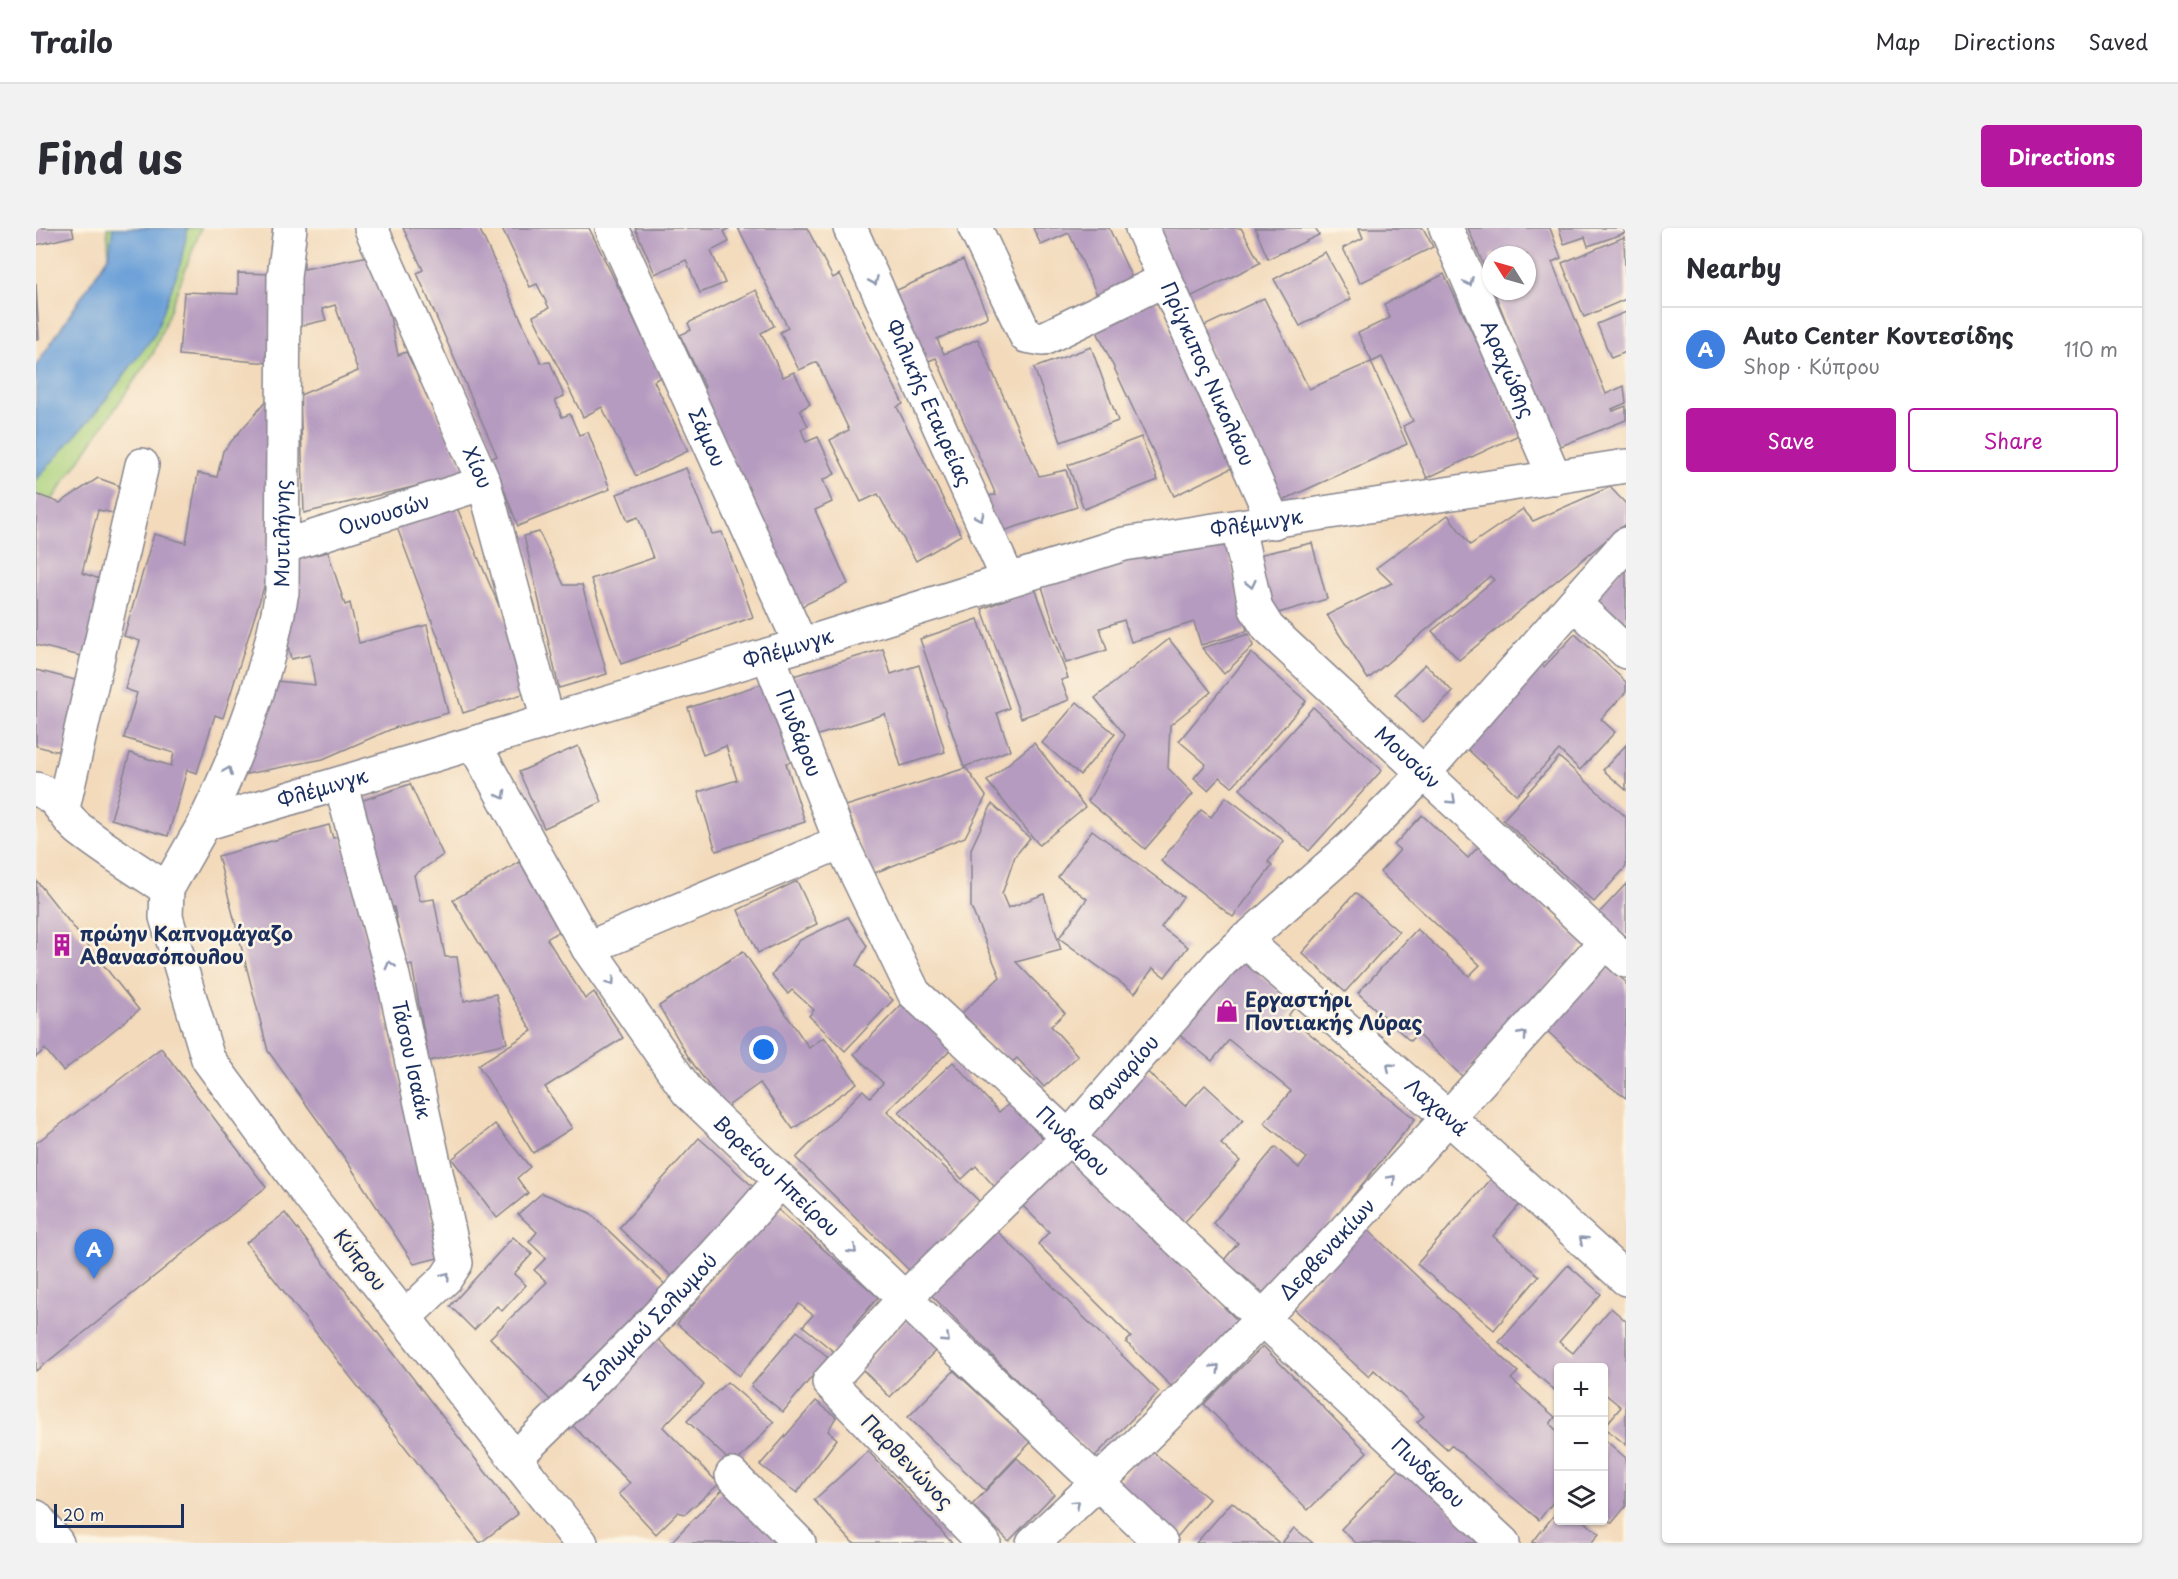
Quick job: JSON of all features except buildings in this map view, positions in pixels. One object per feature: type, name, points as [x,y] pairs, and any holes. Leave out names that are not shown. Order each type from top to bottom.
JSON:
[{"type":"street","name":"Μυτιλήνης","points":[[204,824],[238,746],[265,665],[282,592],[285,546],[284,277],[290,228]]},
{"type":"street","name":"Χίου","points":[[371,228],[484,483],[548,721]]},
{"type":"street","name":"Σάμου","points":[[612,228],[801,645]]},
{"type":"street","name":"Φιλικής Εταιρείας","points":[[850,228],[1008,579]]},
{"type":"street","points":[[975,228],[1026,336],[1043,339],[1164,280]]},
{"type":"street","name":"Πρίγκιπος Νικολάου","points":[[1142,228],[1274,522]]},
{"type":"street","name":"Αραχώβης","points":[[1446,228],[1556,478]]},
{"type":"street","points":[[63,808],[142,465]]},
{"type":"street","name":"Φλέμινγκ","points":[[204,824],[341,785],[801,645],[1124,544],[1626,466]]},
{"type":"street","name":"Οινουσών","points":[[285,546],[484,483]]},
{"type":"street","name":"Μουσών","points":[[1238,527],[1259,617],[1423,774],[1616,951]]},
{"type":"street","name":"Φαναρίου","points":[[829,1382],[904,1299],[1068,1138],[1199,987],[1244,940],[1352,846],[1423,774],[1626,544]]},
{"type":"street","points":[[1574,603],[1626,652]]},
{"type":"street","name":"Πινδάρου","points":[[768,655],[841,842],[914,993],[1503,1543]]},
{"type":"street","name":"Βορείου Ηπείρου","points":[[474,744],[588,948],[688,1092],[904,1299],[1100,1482],[1161,1543]]},
{"type":"street","name":"Τάσου Ισαάκ","points":[[341,785],[393,976],[456,1263],[446,1278],[405,1317]]},
{"type":"street","points":[[36,789],[51,796],[77,828],[167,890],[204,824]]},
{"type":"street","points":[[588,948],[841,842]]},
{"type":"street","name":"Κύπρου","points":[[167,890],[166,917],[208,1059],[294,1177],[581,1543]]},
{"type":"street","name":"Λαχανά","points":[[1244,940],[1449,1118],[1626,1279]]},
{"type":"street","name":"Δερβενακίων","points":[[1033,1543],[1100,1482],[1264,1319],[1449,1118],[1616,951]]},
{"type":"street","name":"Σολωμού Σολωμού","points":[[515,1458],[597,1379],[712,1261],[780,1181]]},
{"type":"street","name":"Παρθενώνος","points":[[829,1382],[984,1543]]},
{"type":"street","points":[[732,1475],[799,1543]]},
{"type":"street","points":[[36,1517],[57,1543]]},
{"type":"green space","points":[[107,228],[201,228],[154,352],[36,523],[36,366],[109,255]]},
{"type":"water","points":[[113,228],[188,228],[180,265],[155,334],[98,410],[36,480],[36,366],[109,255]]},
{"type":"place","name":"πρώην Καπνομάγαζο Αθανασόπουλου","points":[[62,945]]},
{"type":"place","name":"Εργαστήρι Ποντιακής Λύρας","points":[[1227,1011]]},
{"type":"place","name":"Auto Center Κοντεσίδης","points":[[94,1279]]}]
